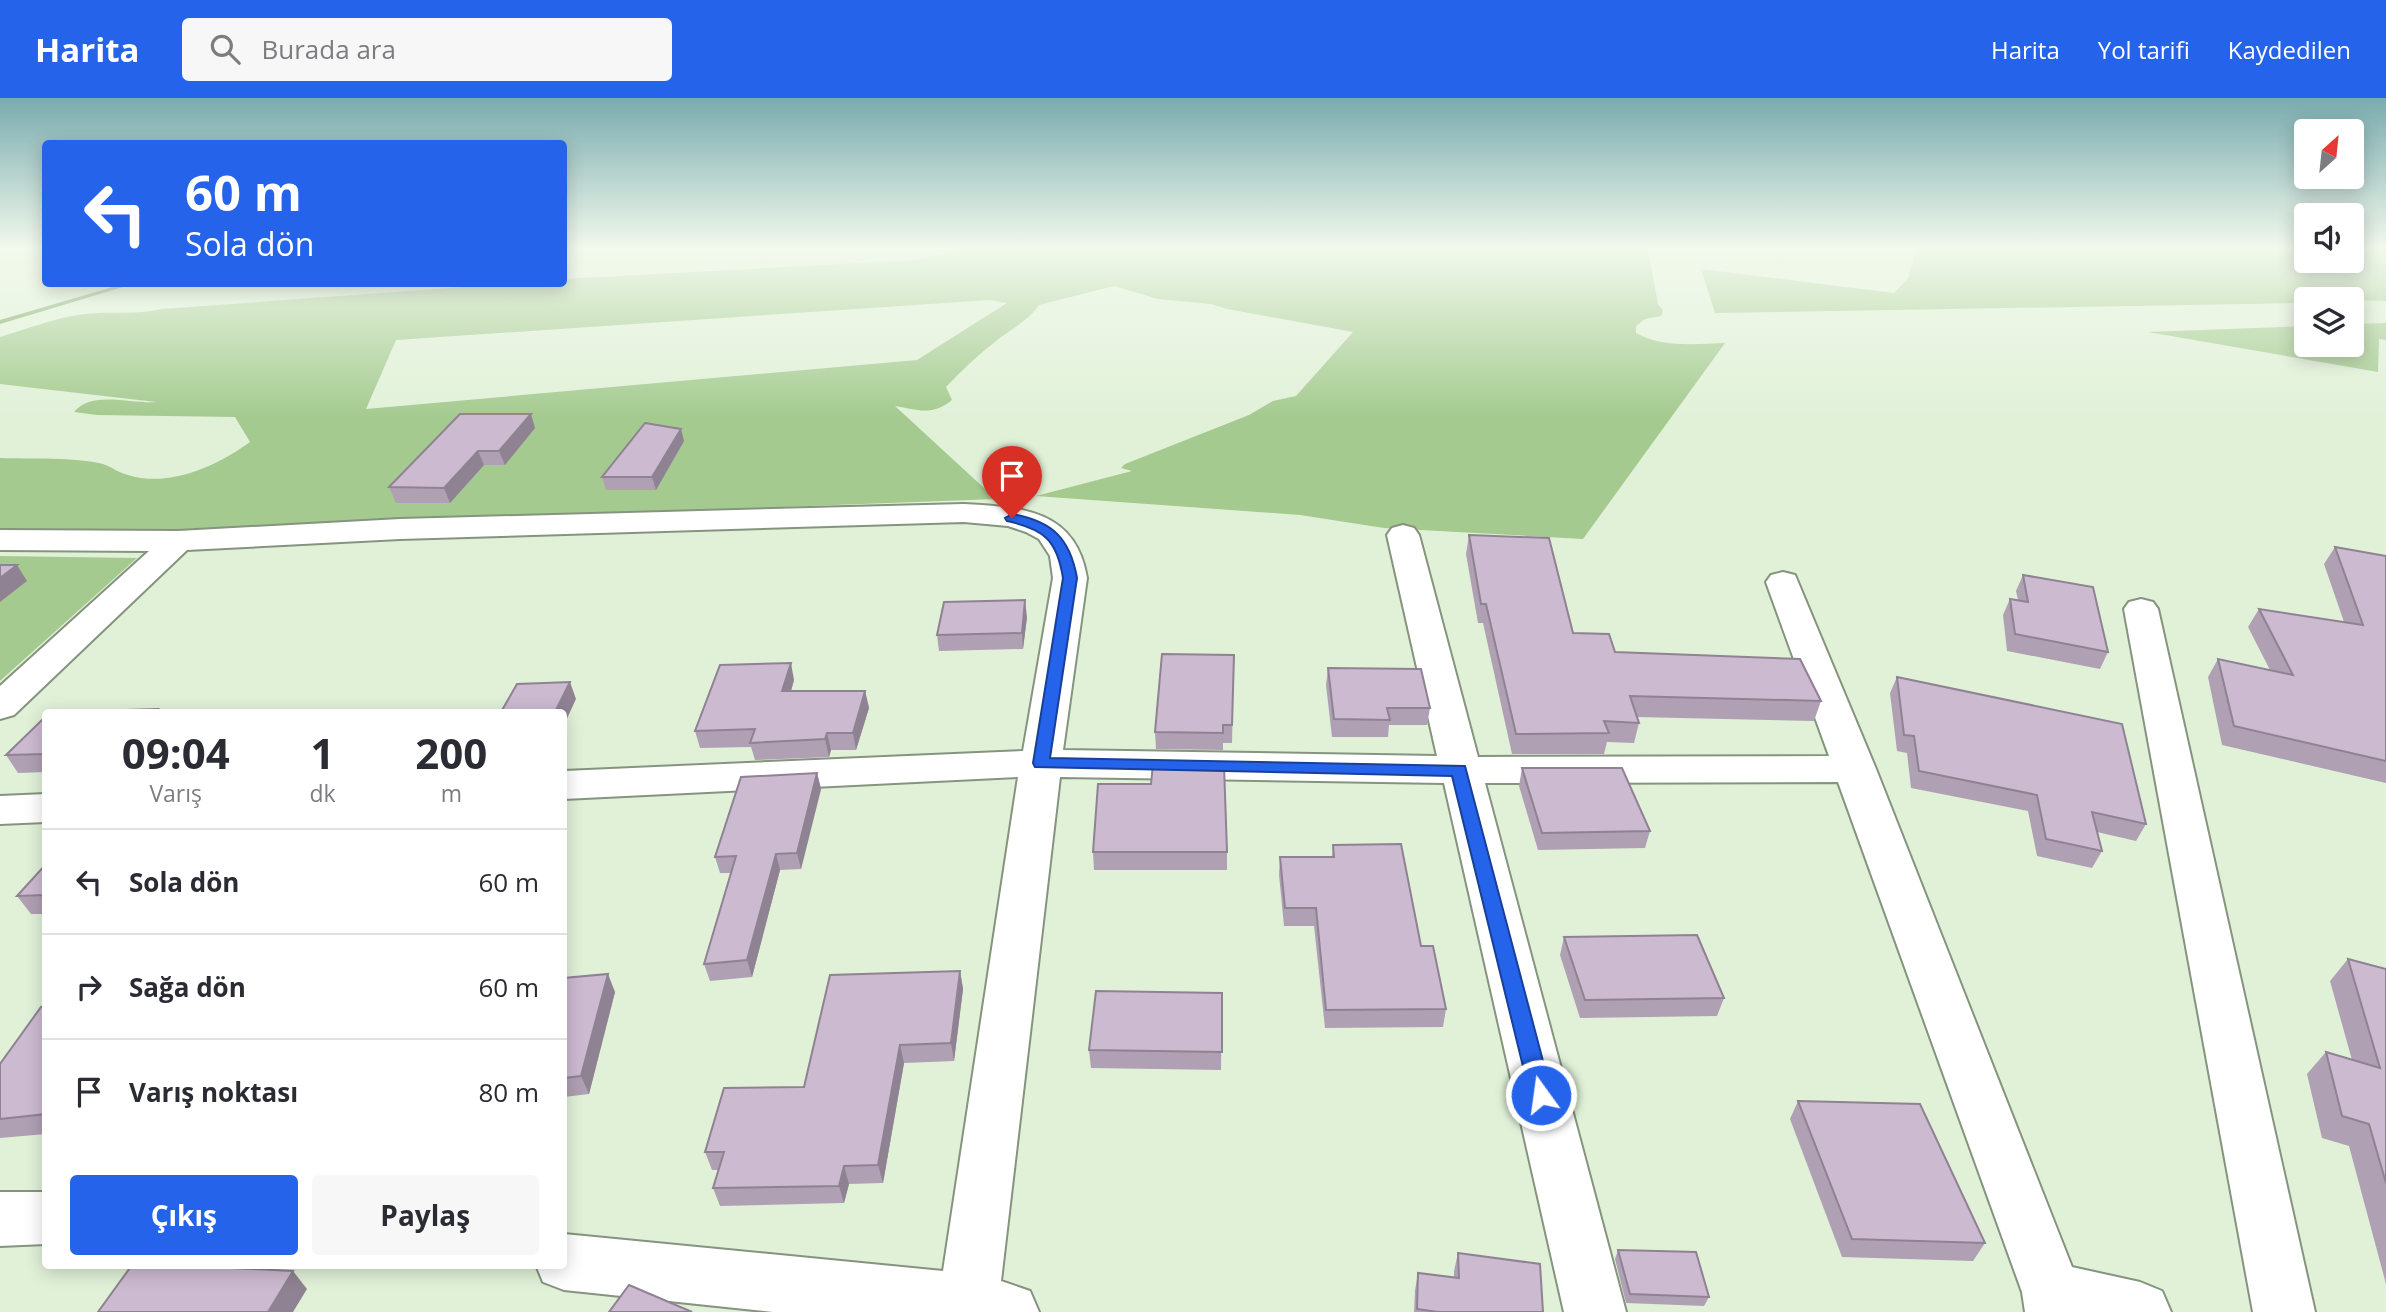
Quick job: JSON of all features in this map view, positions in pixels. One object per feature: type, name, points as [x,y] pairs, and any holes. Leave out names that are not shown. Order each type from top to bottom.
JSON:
[{"type":"street","points":[[0,540],[178,541],[400,529],[964,513],[994,514],[1030,521],[1053,536],[1066,553],[1070,578],[1041,763],[979,1309],[567,1262]]},
{"type":"street","points":[[1403,535],[1595,1312]]},
{"type":"street","points":[[0,707],[178,541]]},
{"type":"street","points":[[1783,582],[1856,769],[2054,1302],[2140,1312]]},
{"type":"street","points":[[2141,609],[2284,1312]]},
{"type":"street","points":[[567,785],[1041,763],[1459,770],[1856,769]]},
{"type":"street","points":[[0,810],[42,808]]},
{"type":"street","points":[[0,1219],[42,1218]]},
{"type":"green space","points":[[208,306],[906,306],[396,340],[366,409],[917,360],[1003,306],[1039,306],[1025,320],[976,357],[946,387],[952,400],[945,405],[932,410],[895,406],[996,499],[196,529],[0,529],[0,458],[92,462],[128,475],[160,479],[176,477],[208,466],[250,442],[235,417],[97,415],[74,412],[91,401],[156,402],[0,384],[0,337],[74,316]]},
{"type":"green space","points":[[1216,306],[1659,306],[1663,310],[1661,316],[1645,319],[1636,326],[1636,333],[1668,343],[1725,343],[1583,539],[1384,528],[1300,515],[1036,496],[1132,471],[1121,468],[1125,464],[1249,415],[1273,401],[1296,396],[1353,332]]},
{"type":"green space","points":[[1713,306],[2149,306],[1715,313]]},
{"type":"green space","points":[[2386,323],[2386,340],[2379,339],[2378,372],[2148,332],[2294,326],[2294,357],[2364,357],[2364,324]]},
{"type":"green space","points":[[0,556],[137,558],[0,681]]},
{"type":"building","points":[[460,414],[531,414],[499,451],[478,451],[444,488],[389,487]]},
{"type":"building","points":[[645,423],[681,429],[652,477],[602,477]]},
{"type":"building","points":[[1469,535],[1549,538],[1573,633],[1609,634],[1615,652],[1800,659],[1821,701],[1630,696],[1639,723],[1604,721],[1609,733],[1516,734],[1486,604],[1481,604]]},
{"type":"building","points":[[2335,547],[2386,556],[2386,761],[2234,726],[2218,659],[2293,675],[2259,609],[2363,625]]},
{"type":"building","points":[[0,565],[17,565],[0,578]]},
{"type":"building","points":[[2023,575],[2093,587],[2108,652],[2015,634],[2010,599],[2028,602]]},
{"type":"building","points":[[1025,600],[1022,633],[937,635],[944,602]]},
{"type":"building","points":[[1162,654],[1234,655],[1232,725],[1223,725],[1223,733],[1155,732]]},
{"type":"building","points":[[791,663],[782,691],[865,691],[853,733],[827,733],[825,739],[750,743],[755,729],[695,731],[720,665]]},
{"type":"building","points":[[1328,668],[1421,669],[1430,708],[1387,708],[1390,720],[1334,719]]},
{"type":"building","points":[[1897,677],[2122,724],[2146,824],[2092,812],[2102,851],[2046,839],[2037,795],[1919,771],[1914,736],[1904,735]]},
{"type":"building","points":[[570,682],[556,709],[503,709],[517,684]]},
{"type":"building","points":[[42,720],[42,754],[6,755]]},
{"type":"building","points":[[1153,764],[1224,765],[1227,852],[1093,852],[1098,784],[1151,784]]},
{"type":"building","points":[[1522,768],[1622,768],[1650,831],[1542,833]]},
{"type":"building","points":[[817,773],[797,853],[776,854],[747,960],[704,964],[736,856],[715,857],[741,777]]},
{"type":"building","points":[[1401,844],[1421,946],[1433,946],[1446,1009],[1326,1010],[1316,908],[1285,908],[1280,857],[1334,857],[1333,845]]},
{"type":"building","points":[[42,868],[42,895],[17,896]]},
{"type":"building","points":[[1697,935],[1724,998],[1585,1000],[1564,937]]},
{"type":"building","points":[[2348,959],[2386,969],[2386,1183],[2369,1124],[2342,1116],[2326,1052],[2380,1068]]},
{"type":"building","points":[[960,971],[951,1043],[900,1045],[878,1165],[844,1166],[839,1186],[713,1188],[724,1152],[705,1152],[724,1088],[804,1087],[830,975]]},
{"type":"building","points":[[608,974],[581,1076],[567,1078],[567,978]]},
{"type":"building","points":[[1096,991],[1222,993],[1222,1052],[1089,1050]]},
{"type":"building","points":[[41,1007],[42,1114],[0,1119],[0,1064]]},
{"type":"building","points":[[1798,1101],[1920,1104],[1985,1243],[1852,1239]]},
{"type":"building","points":[[1618,1250],[1696,1252],[1709,1297],[1630,1294]]},
{"type":"building","points":[[1458,1253],[1540,1264],[1543,1312],[1438,1312],[1417,1309],[1418,1273],[1459,1278]]},
{"type":"building","points":[[129,1269],[293,1271],[268,1312],[98,1312]]},
{"type":"building","points":[[629,1285],[692,1312],[609,1312]]},
{"type":"waterway","points":[[0,322],[55,306]]},
{"type":"route","points":[[1012,518],[1030,521],[1053,536],[1066,553],[1070,578],[1041,763],[1459,770],[1541,1095]]}]
